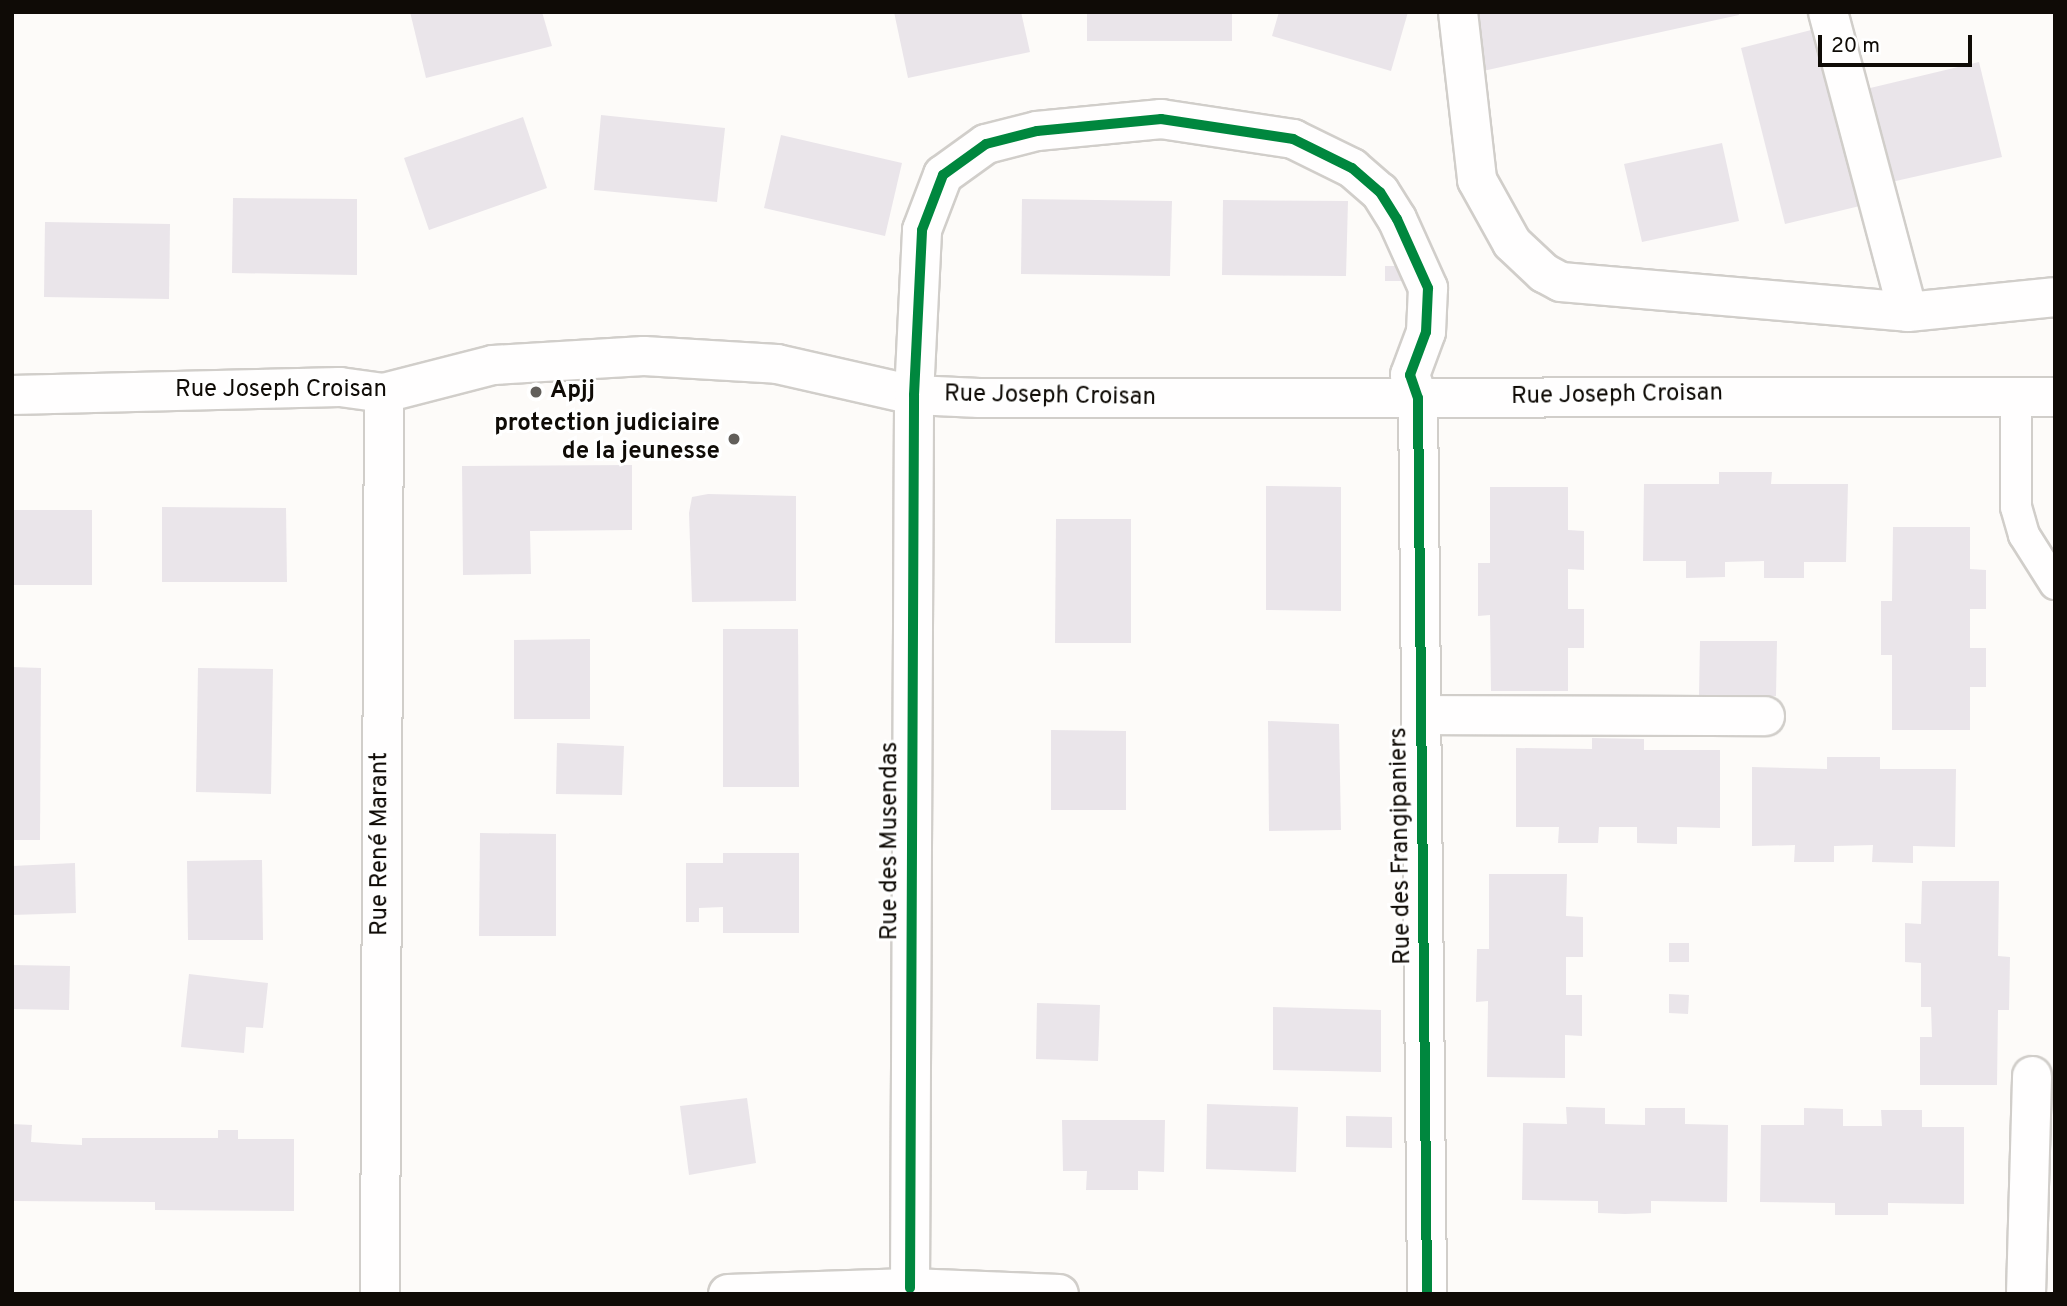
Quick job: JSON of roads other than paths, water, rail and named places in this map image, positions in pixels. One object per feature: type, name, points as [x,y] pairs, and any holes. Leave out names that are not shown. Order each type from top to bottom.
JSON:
[{"type":"street","points":[[1458,12],[1477,180],[1512,243],[1544,273],[1561,282],[1908,312],[2055,297]]},
{"type":"street","points":[[1828,12],[1908,312]]},
{"type":"street","name":"Rue des Musendas","points":[[910,1288],[914,395],[922,230],[943,175],[971,152],[1007,136],[1161,119],[1293,139],[1352,168],[1380,192],[1410,242],[1427,288],[1426,332],[1410,375],[1418,398]]},
{"type":"street","name":"Rue Joseph Croisan","points":[[12,395],[340,387],[384,393],[493,365],[644,356],[777,365],[914,395],[1418,398],[2055,397]]},
{"type":"street","name":"Rue René Marant","points":[[380,1294],[384,393]]},
{"type":"street","name":"Rue des Frangipaniers","points":[[1418,398],[1427,1294]]},
{"type":"street","points":[[1422,716],[1765,716]]},
{"type":"street","points":[[2026,1294],[2032,1076]]},
{"type":"street","points":[[728,1294],[910,1288],[1059,1294]]},
{"type":"lane","points":[[2016,397],[2016,507],[2024,535],[2055,584]]},
{"type":"place","name":"Apjj","points":[[536,392]]},
{"type":"place","name":"protection judiciaire de la jeunesse","points":[[734,439]]}]
